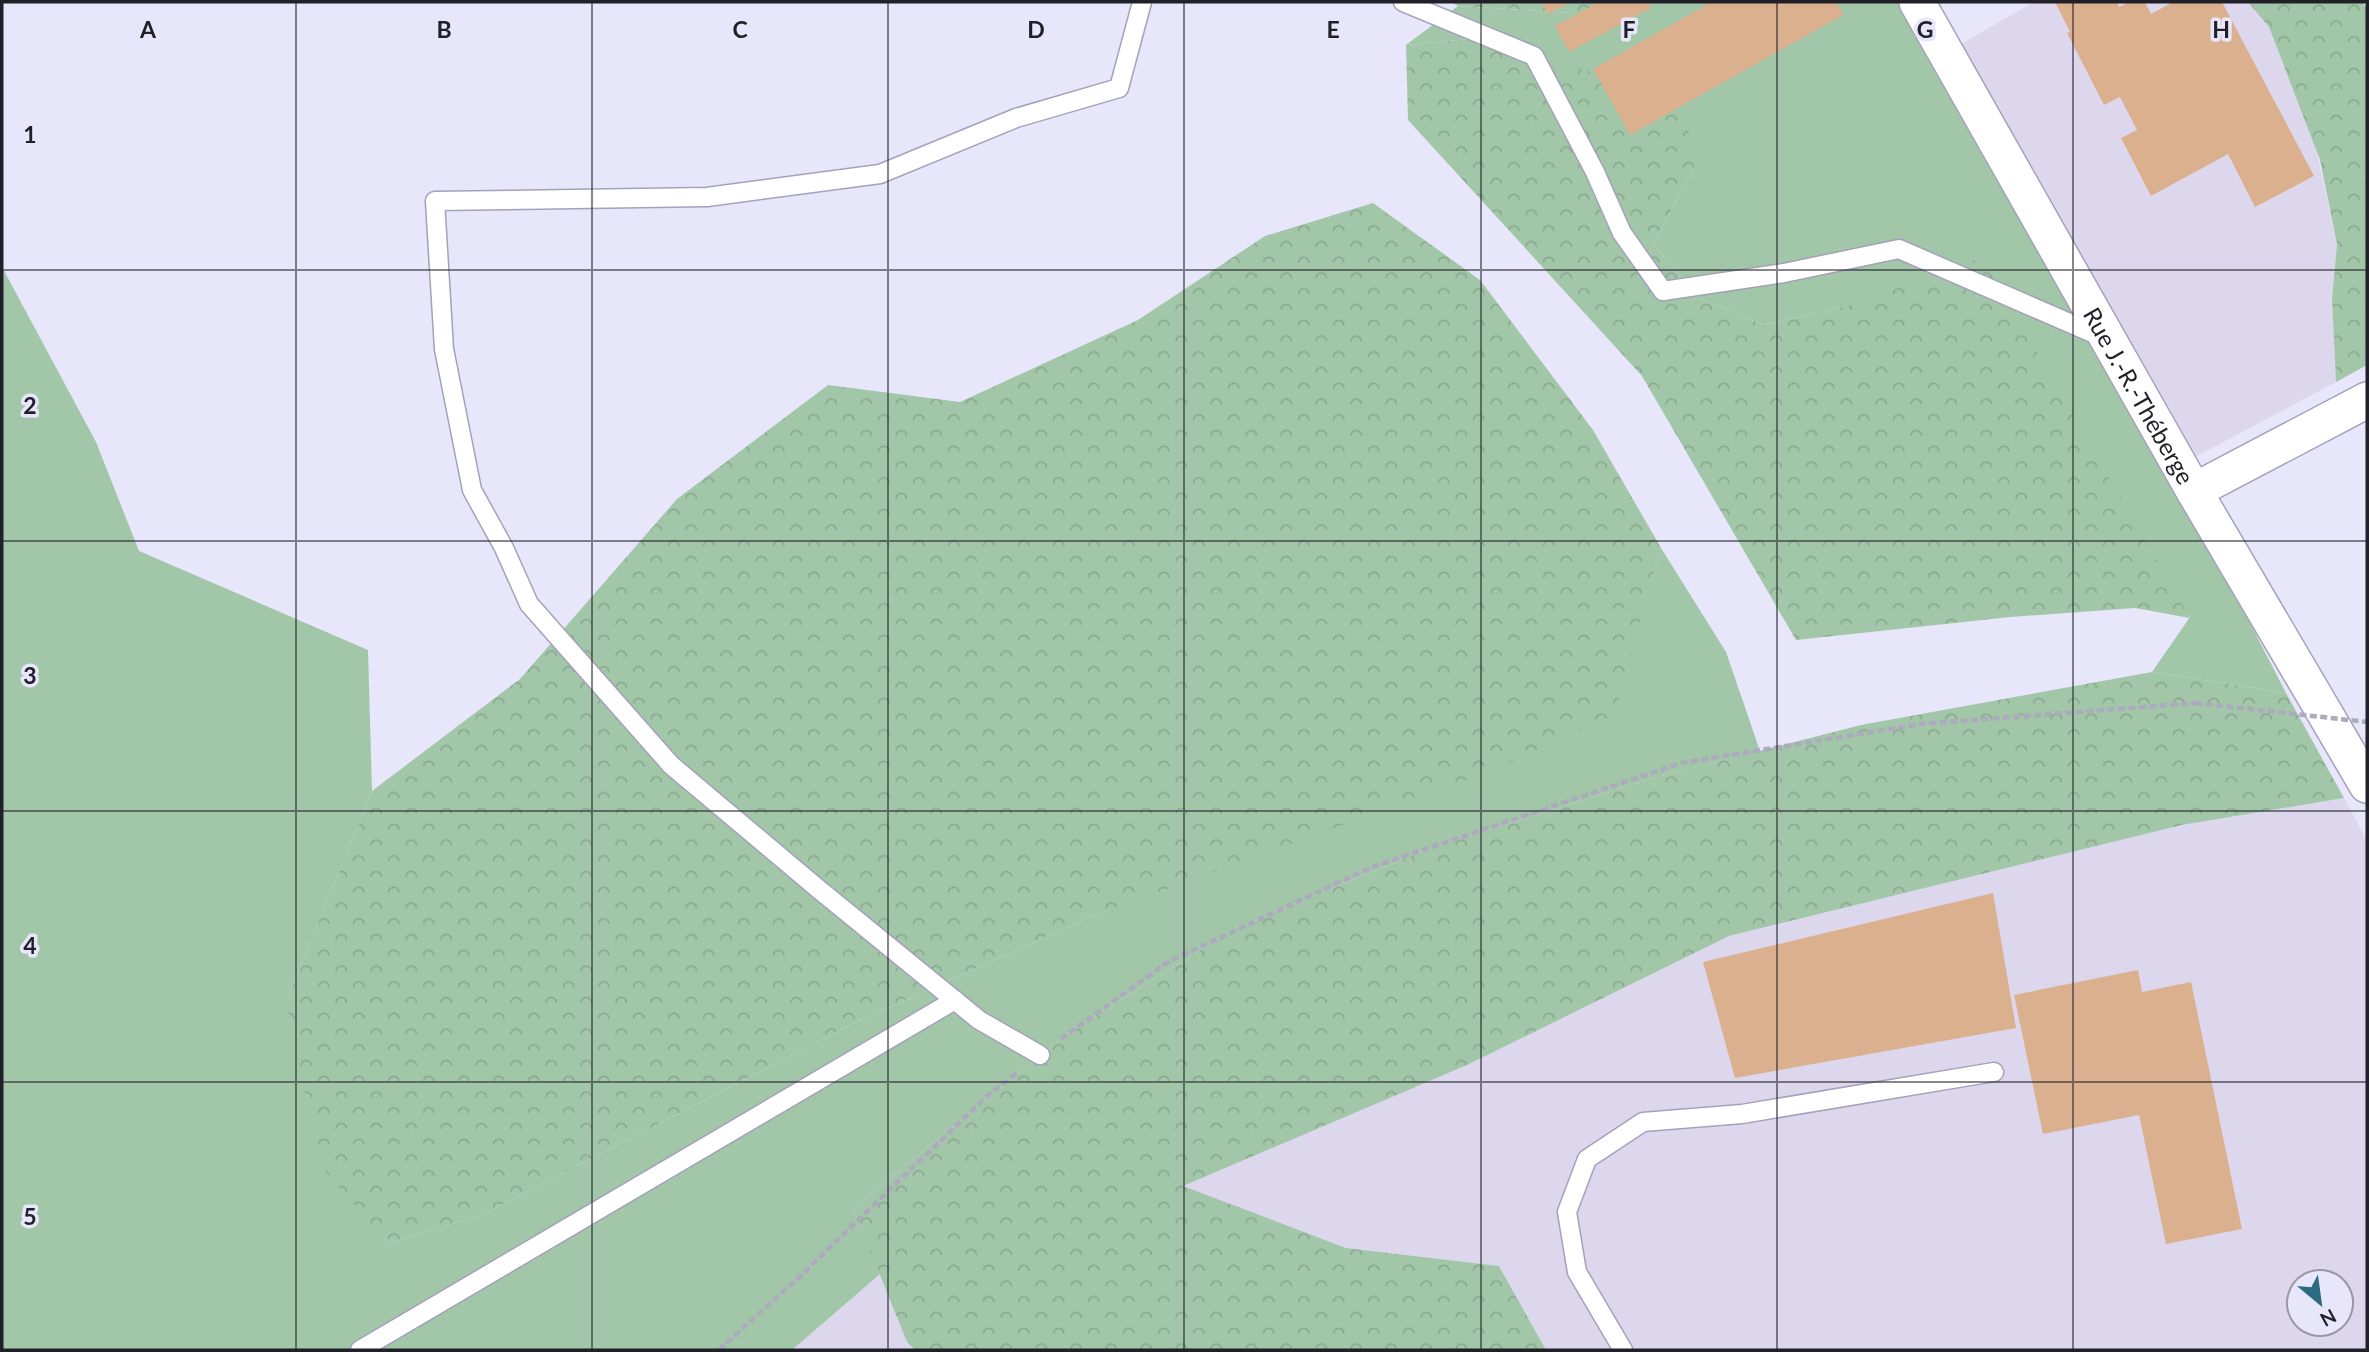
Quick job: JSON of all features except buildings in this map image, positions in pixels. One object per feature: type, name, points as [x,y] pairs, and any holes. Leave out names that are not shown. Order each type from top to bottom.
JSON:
[{"type":"street","name":"Rue J.-R.-Théberge","points":[[1917,2],[2194,491],[2367,785]]},
{"type":"street","points":[[2194,491],[2367,400]]},
{"type":"lane","points":[[1040,1055],[979,1020],[671,765],[529,604],[504,548],[472,490],[444,349],[435,201],[707,197],[880,174],[1016,118],[1119,88],[1142,2]]},
{"type":"lane","points":[[1403,2],[1534,56],[1595,172],[1622,233],[1663,291],[1784,273],[1899,248],[2110,341]]},
{"type":"lane","points":[[360,1350],[955,1000]]},
{"type":"lane","points":[[1623,1350],[1577,1272],[1567,1212],[1587,1159],[1643,1122],[1742,1114],[1994,1072]]},
{"type":"path","points":[[719,1350],[797,1279],[987,1096],[1040,1055],[1168,962],[1372,867],[1681,763],[1921,724],[2195,703],[2367,722]]},
{"type":"shaded area","points":[[2034,2],[2248,2],[2269,27],[2316,149],[2337,244],[2332,299],[2336,382],[2171,470],[1938,57]]},
{"type":"shaded area","points":[[2344,798],[2367,841],[2367,1350],[1546,1350],[1499,1266],[1346,1248],[1182,1186],[1467,1065],[1729,936],[2182,825]]},
{"type":"shaded area","points":[[880,1274],[907,1342],[915,1350],[792,1350]]},
{"type":"green space","points":[[1451,2],[1623,2],[1589,14],[1458,6]]},
{"type":"green space","points":[[1623,2],[1907,2],[2171,470],[2286,693],[2152,672],[2190,617],[1847,306],[1764,325],[1699,298],[1653,244],[1694,168],[1470,39],[1406,45],[1458,6],[1589,14]]},
{"type":"green space","points":[[2248,2],[2363,2],[2367,10],[2367,365],[2336,382],[2332,299],[2337,244],[2320,160],[2269,27]]},
{"type":"green space","points":[[1470,39],[1684,97],[1694,168],[1653,244],[1699,298],[1764,325],[1847,306],[1983,257],[2190,618],[2135,608],[2010,617],[1796,640],[1642,376],[1408,120],[1406,45]]},
{"type":"green space","points":[[1373,203],[1480,280],[1593,430],[1661,548],[1614,715],[1494,770],[1095,915],[854,1023],[484,1214],[387,1244],[319,1163],[286,1002],[372,791],[520,679],[677,499],[828,385],[960,402],[1138,320],[1265,236]]},
{"type":"green space","points":[[2,267],[96,442],[139,551],[368,650],[372,791],[286,1002],[387,1244],[484,1214],[854,1023],[1095,915],[1613,715],[1661,548],[1726,652],[1760,751],[1657,777],[1431,848],[1236,928],[1068,1033],[853,1208],[880,1274],[792,1350],[2,1350]]},
{"type":"green space","points":[[2152,672],[2286,693],[2344,798],[2182,825],[1729,936],[1467,1065],[1183,1186],[1346,1248],[1499,1266],[1546,1350],[915,1350],[907,1342],[853,1208],[1068,1033],[1236,928],[1431,848],[1657,777],[1861,725]]}]
